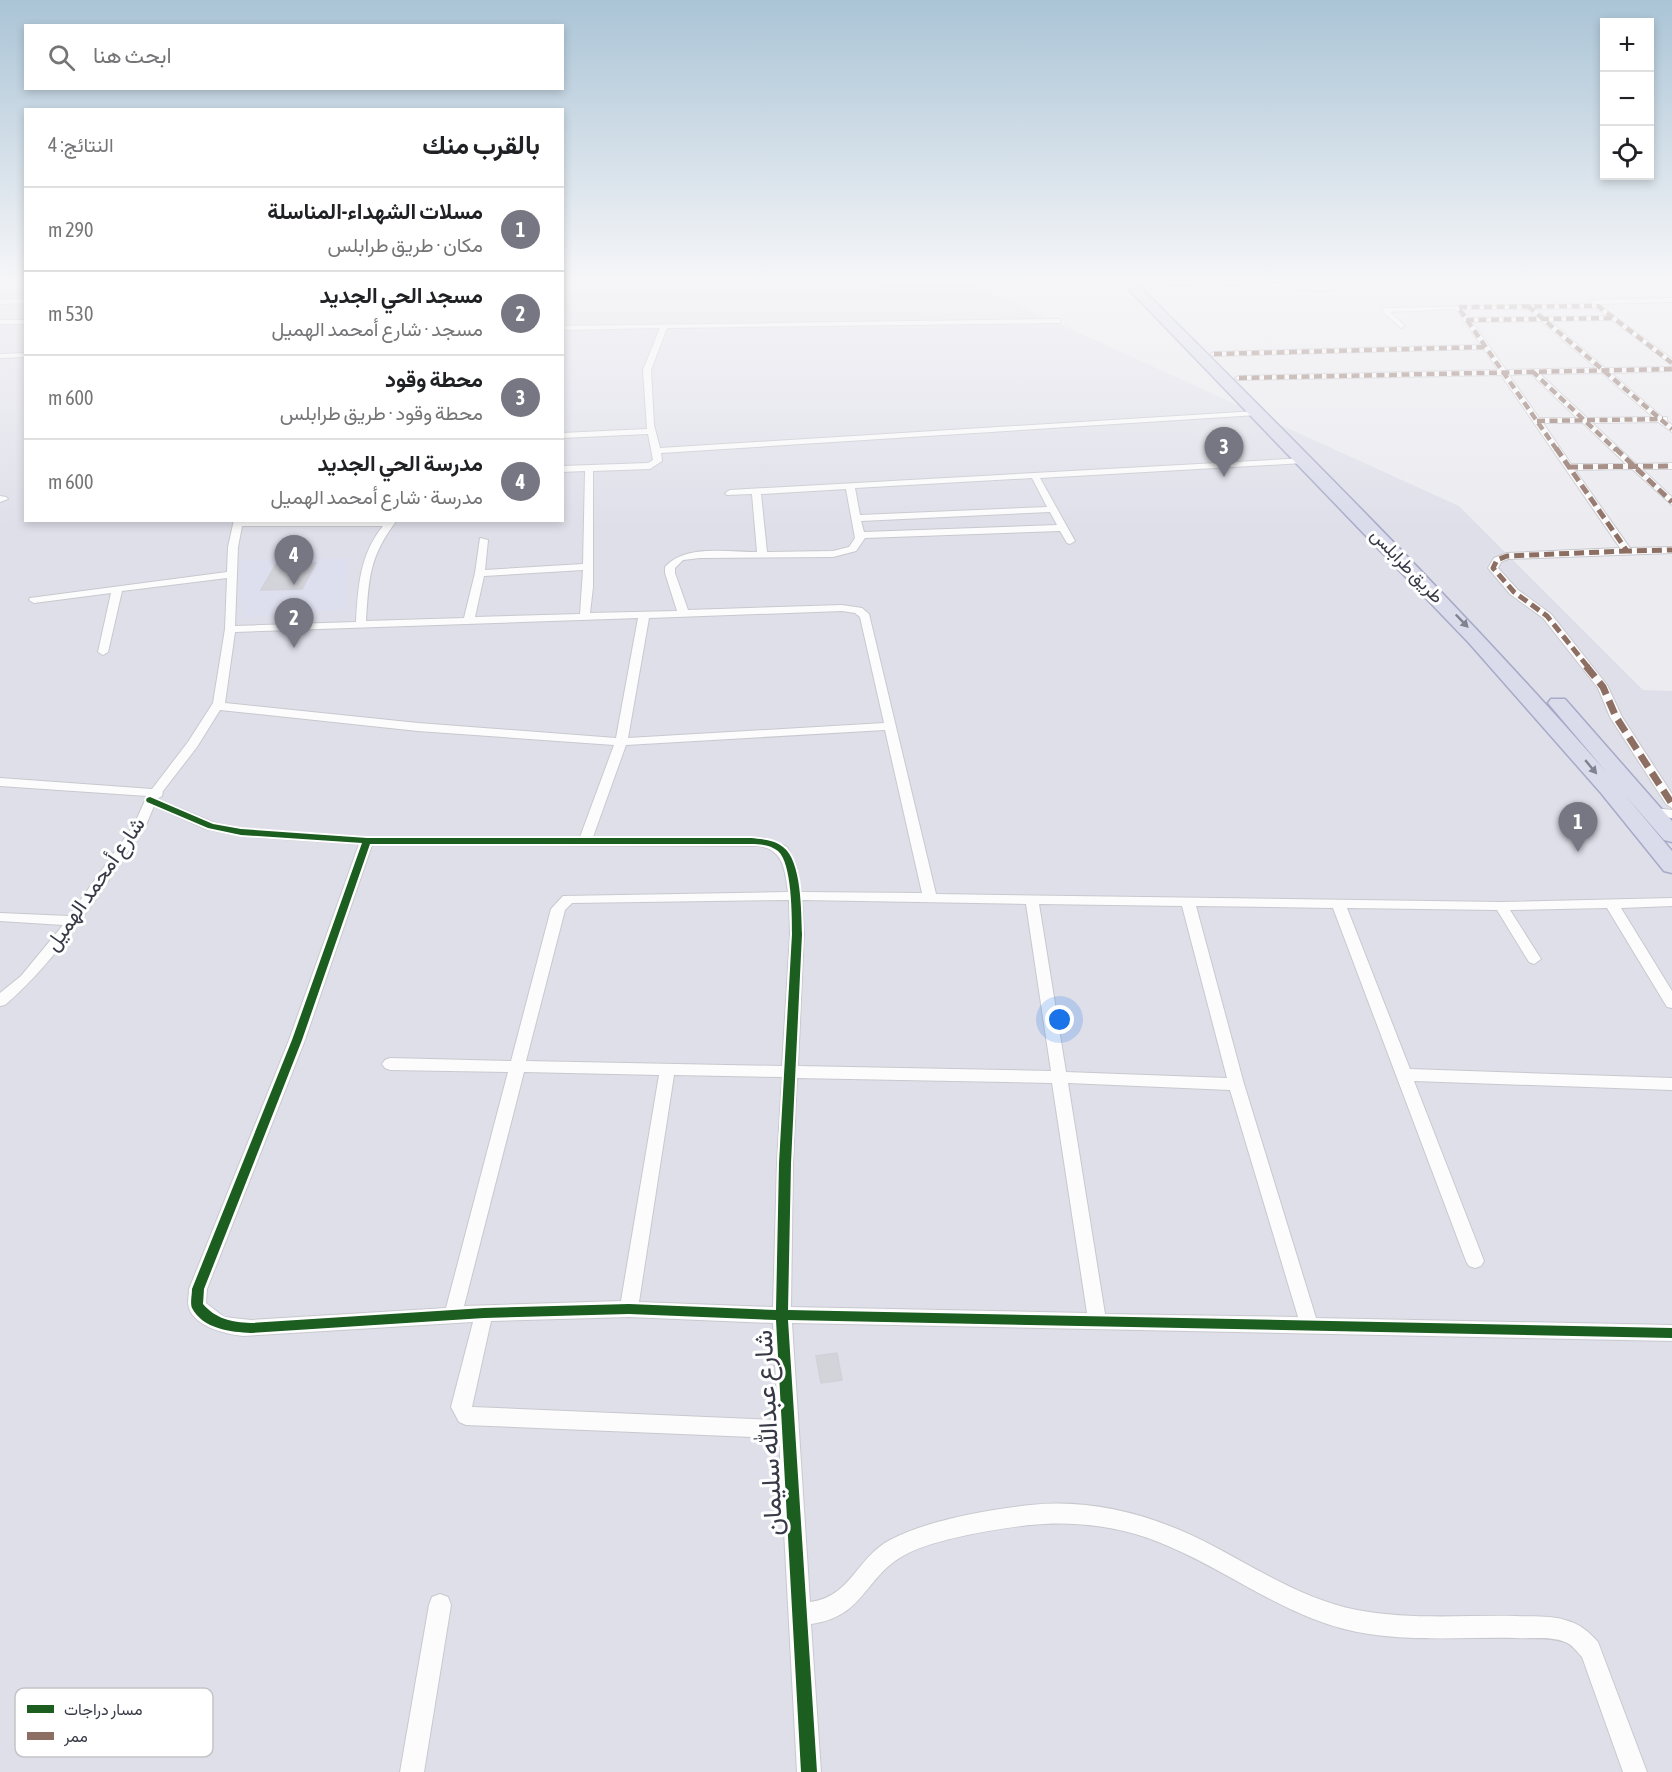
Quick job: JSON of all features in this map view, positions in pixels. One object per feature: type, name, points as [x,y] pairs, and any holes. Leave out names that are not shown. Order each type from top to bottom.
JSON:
[{"type":"highway","name":"طريق طرابلس","points":[[1215,363],[1257,412],[1470,630],[1557,727],[1672,866]]},
{"type":"highway","points":[[1223,363],[1528,670]]},
{"type":"highway","points":[[1543,687],[1672,835]]},
{"type":"street","points":[[564,469],[650,466],[658,461],[651,431],[646,370],[649,363]]},
{"type":"street","points":[[1496,363],[1627,551]]},
{"type":"street","points":[[1593,363],[1672,429]]},
{"type":"street","points":[[1239,378],[1532,370],[1672,369]]},
{"type":"street","points":[[1532,370],[1672,502]]},
{"type":"street","points":[[656,451],[1257,412]]},
{"type":"street","points":[[1537,421],[1672,419]]},
{"type":"street","points":[[564,436],[651,431]]},
{"type":"street","points":[[730,493],[1303,460]]},
{"type":"street","points":[[1568,467],[1672,466]]},
{"type":"street","points":[[585,615],[589,468]]},
{"type":"street","points":[[1035,476],[1070,541]]},
{"type":"street","points":[[683,612],[670,573],[674,562],[688,556],[843,552],[858,544],[860,536],[850,486]]},
{"type":"street","points":[[756,492],[762,555]]},
{"type":"street","points":[[856,518],[1053,509]]},
{"type":"street","points":[[238,522],[391,522]]},
{"type":"street","name":"شارع أمحمد الهميل","points":[[0,1001],[26,979],[73,921],[140,825],[154,796],[217,706],[222,692],[230,629],[233,547],[238,522]]},
{"type":"street","points":[[362,624],[365,565],[376,543],[391,522]]},
{"type":"street","points":[[860,536],[1063,528]]},
{"type":"street","points":[[469,619],[480,573],[483,540]]},
{"type":"street","points":[[1672,550],[1507,556],[1497,560],[1492,568],[1514,592],[1547,616],[1603,687],[1616,717],[1672,804]]},
{"type":"street","points":[[480,573],[588,567]]},
{"type":"street","points":[[34,600],[231,574]]},
{"type":"street","points":[[103,652],[117,590]]},
{"type":"street","points":[[230,629],[683,612],[842,608],[858,610],[865,616],[930,898]]},
{"type":"street","points":[[0,782],[154,796],[211,826],[241,832],[367,841],[585,841],[621,742],[644,614]]},
{"type":"street","points":[[217,706],[418,727],[621,742],[891,726]]},
{"type":"street","points":[[1654,812],[1672,814]]},
{"type":"street","points":[[367,841],[297,1040],[198,1290],[197,1305],[206,1317],[224,1326],[251,1328],[483,1313],[629,1309],[782,1315],[1672,1333]]},
{"type":"street","name":"شارع عبدالله سليمان","points":[[585,841],[751,841],[776,846],[788,858],[795,896],[797,934],[785,1163],[782,1315],[809,1772]]},
{"type":"street","points":[[453,1315],[558,909],[565,901],[577,898],[795,896],[1339,905],[1501,906],[1672,902]]},
{"type":"street","points":[[1032,900],[1097,1321]]},
{"type":"street","points":[[1188,902],[1236,1084],[1309,1325]]},
{"type":"street","points":[[1612,904],[1672,1003]]},
{"type":"street","points":[[1339,905],[1475,1261]]},
{"type":"street","points":[[1501,906],[1534,959]]},
{"type":"street","points":[[0,917],[73,921]]},
{"type":"street","points":[[390,1064],[1058,1077],[1236,1084]]},
{"type":"street","points":[[629,1309],[667,1071]]},
{"type":"street","points":[[1404,1075],[1672,1084]]},
{"type":"street","points":[[483,1313],[461,1407],[466,1416],[790,1429]]},
{"type":"street","points":[[800,1614],[830,1610],[843,1604],[882,1558],[909,1542],[1032,1515],[1108,1518],[1145,1527],[1189,1544],[1281,1595],[1339,1617],[1379,1624],[1566,1631],[1576,1635],[1590,1650],[1635,1772]]},
{"type":"street","points":[[412,1772],[440,1605]]},
{"type":"shaded area","points":[[0,363],[24,363],[24,522],[564,522],[564,363],[1145,363],[1459,506],[1643,690],[1672,691],[1672,1772],[0,1772]]},
{"type":"shaded area","points":[[348,558],[346,609],[242,618],[239,560]]},
{"type":"building","points":[[316,563],[302,589],[261,590],[276,564]]},
{"type":"building","points":[[837,1353],[842,1380],[821,1383],[816,1356]]},
{"type":"marked path","points":[[1497,363],[1627,551],[1672,550]]},
{"type":"marked path","points":[[1594,363],[1672,429]]},
{"type":"marked path","points":[[1239,378],[1672,369]]},
{"type":"marked path","points":[[1532,371],[1672,502]]},
{"type":"marked path","points":[[1537,421],[1663,419]]},
{"type":"marked path","points":[[1568,467],[1672,466]]},
{"type":"marked path","points":[[1627,551],[1507,556],[1497,560],[1493,568],[1514,592],[1547,616],[1603,687],[1616,717],[1672,804]]},
{"type":"cycle path","points":[[150,800],[211,826],[241,832],[367,841],[751,841],[764,842],[782,850],[790,866],[792,877],[797,934],[785,1163],[782,1315],[809,1772]]},
{"type":"cycle path","points":[[367,841],[297,1040],[198,1289],[197,1305],[209,1317],[221,1324],[251,1328],[484,1313],[629,1309],[782,1315],[1672,1333]]},
{"type":"place","name":"محطة وقود","points":[[1224,477]]},
{"type":"place","name":"مدرسة الحي الجديد","points":[[294,585]]},
{"type":"place","name":"مسجد الحي الجديد","points":[[294,648]]},
{"type":"place","name":"مسلات الشهداء-المناسلة","points":[[1578,852]]}]
